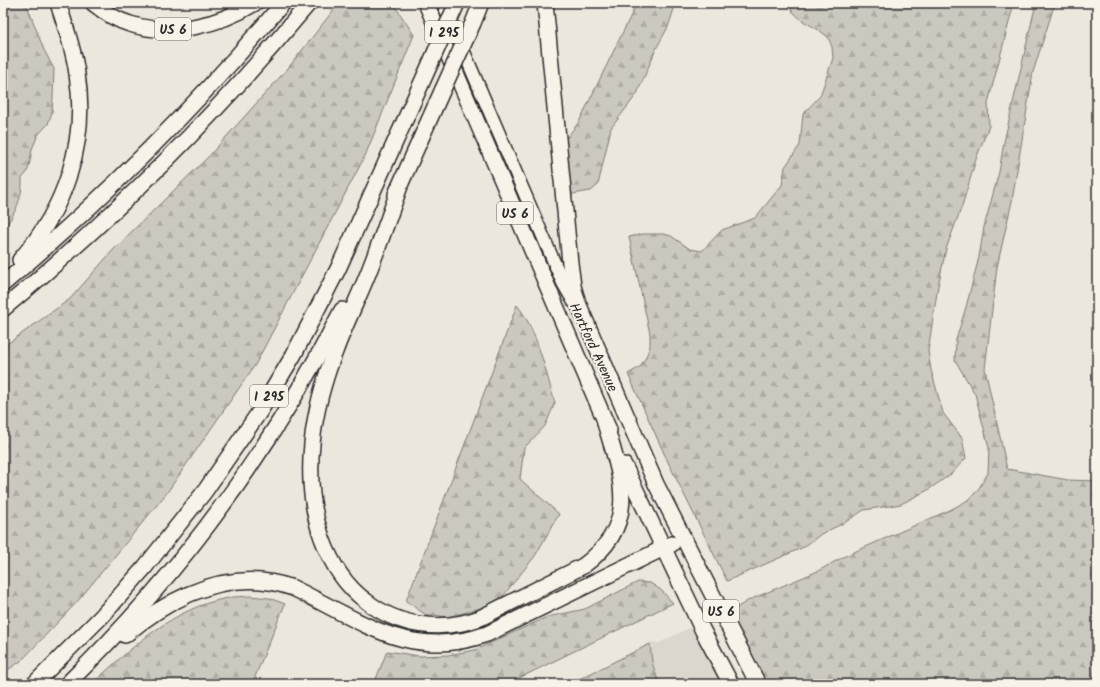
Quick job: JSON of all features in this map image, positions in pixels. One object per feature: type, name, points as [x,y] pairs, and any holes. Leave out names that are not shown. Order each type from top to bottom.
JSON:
[{"type":"highway","points":[[3,277],[30,249],[48,223],[62,194],[76,149],[80,110],[77,74],[71,45],[58,3]]},
{"type":"highway","name":"US 6","points":[[93,3],[104,12],[129,24],[142,28],[168,30],[210,22],[237,12],[255,3]]},
{"type":"highway","points":[[3,284],[66,229],[165,133],[284,3]]},
{"type":"highway","points":[[3,309],[86,236],[157,169],[225,99],[273,46],[309,3]]},
{"type":"highway","name":"Hartford Avenue","points":[[426,3],[631,482],[703,631],[731,684]]},
{"type":"highway","name":"I 295","points":[[34,684],[102,616],[145,567],[205,491],[260,411],[296,349],[338,269],[457,3]]},
{"type":"highway","points":[[67,684],[144,603],[204,530],[259,453],[293,399],[340,315],[362,270],[481,3]]},
{"type":"highway","name":"US 6","points":[[544,3],[571,269],[576,296],[585,322]]},
{"type":"highway","points":[[400,186],[369,271],[331,361],[323,386],[314,425],[310,476],[313,507],[323,542],[331,560],[345,581],[362,599],[391,617],[421,625],[446,626],[464,623],[480,618],[583,566],[598,554],[609,540],[617,525],[621,509],[622,492],[620,475],[605,423]]},
{"type":"highway","name":"Hartford Avenue","points":[[585,322],[647,466],[758,684]]},
{"type":"highway","points":[[78,673],[138,624],[160,609],[190,594],[218,584],[247,580],[275,583],[297,590],[376,630],[392,636],[420,643],[448,643],[467,640],[487,634],[683,538]]},
{"type":"main road","name":"Hartford Avenue","points":[[443,3],[563,283],[585,322]]},
{"type":"shaded area","points":[[691,627],[722,684],[659,684],[652,662],[650,642],[659,643]]},
{"type":"green space","points":[[3,3],[26,3],[44,50],[54,69],[52,112],[48,124],[38,135],[32,149],[29,167],[26,174],[22,178],[20,199],[11,218],[3,230]]},
{"type":"green space","points":[[339,3],[393,3],[414,35],[365,156],[255,365],[166,494],[77,602],[21,661],[3,673],[3,347],[70,299],[115,248],[209,156],[289,67]]},
{"type":"green space","points":[[637,3],[676,3],[668,27],[656,49],[637,94],[611,128],[598,185],[591,191],[567,195],[561,145],[579,122]]},
{"type":"green space","points":[[791,3],[1014,3],[988,103],[989,126],[977,156],[962,206],[946,249],[938,286],[928,351],[931,370],[943,413],[962,438],[966,458],[951,474],[928,490],[901,504],[864,510],[844,523],[821,534],[804,547],[727,581],[668,462],[628,374],[640,367],[650,346],[650,334],[629,237],[643,234],[664,234],[671,236],[690,249],[702,251],[722,230],[755,218],[782,185],[785,167],[800,145],[803,114],[820,96],[833,58],[832,47],[828,37],[803,21],[792,11]]},
{"type":"green space","points":[[1036,3],[1055,3],[1033,72],[1012,201],[997,267],[985,369],[1007,469],[1068,480],[1097,481],[1097,684],[761,684],[727,614],[749,600],[818,571],[845,556],[952,509],[970,499],[988,473],[989,448],[975,394],[955,360],[956,340],[979,257],[984,227],[999,172],[1004,142]]},
{"type":"green space","points":[[517,305],[530,326],[544,365],[555,403],[545,426],[524,448],[520,479],[559,514],[535,556],[503,596],[491,604],[447,617],[426,615],[406,601]]},
{"type":"green space","points":[[638,582],[650,583],[661,590],[673,603],[507,684],[374,684],[387,651],[419,656],[448,655],[475,650],[547,617],[585,609]]},
{"type":"green space","points":[[250,596],[269,598],[285,604],[252,684],[92,684],[138,643],[154,631],[189,610],[231,597]]},
{"type":"green space","points":[[650,644],[652,662],[659,684],[569,684]]}]
